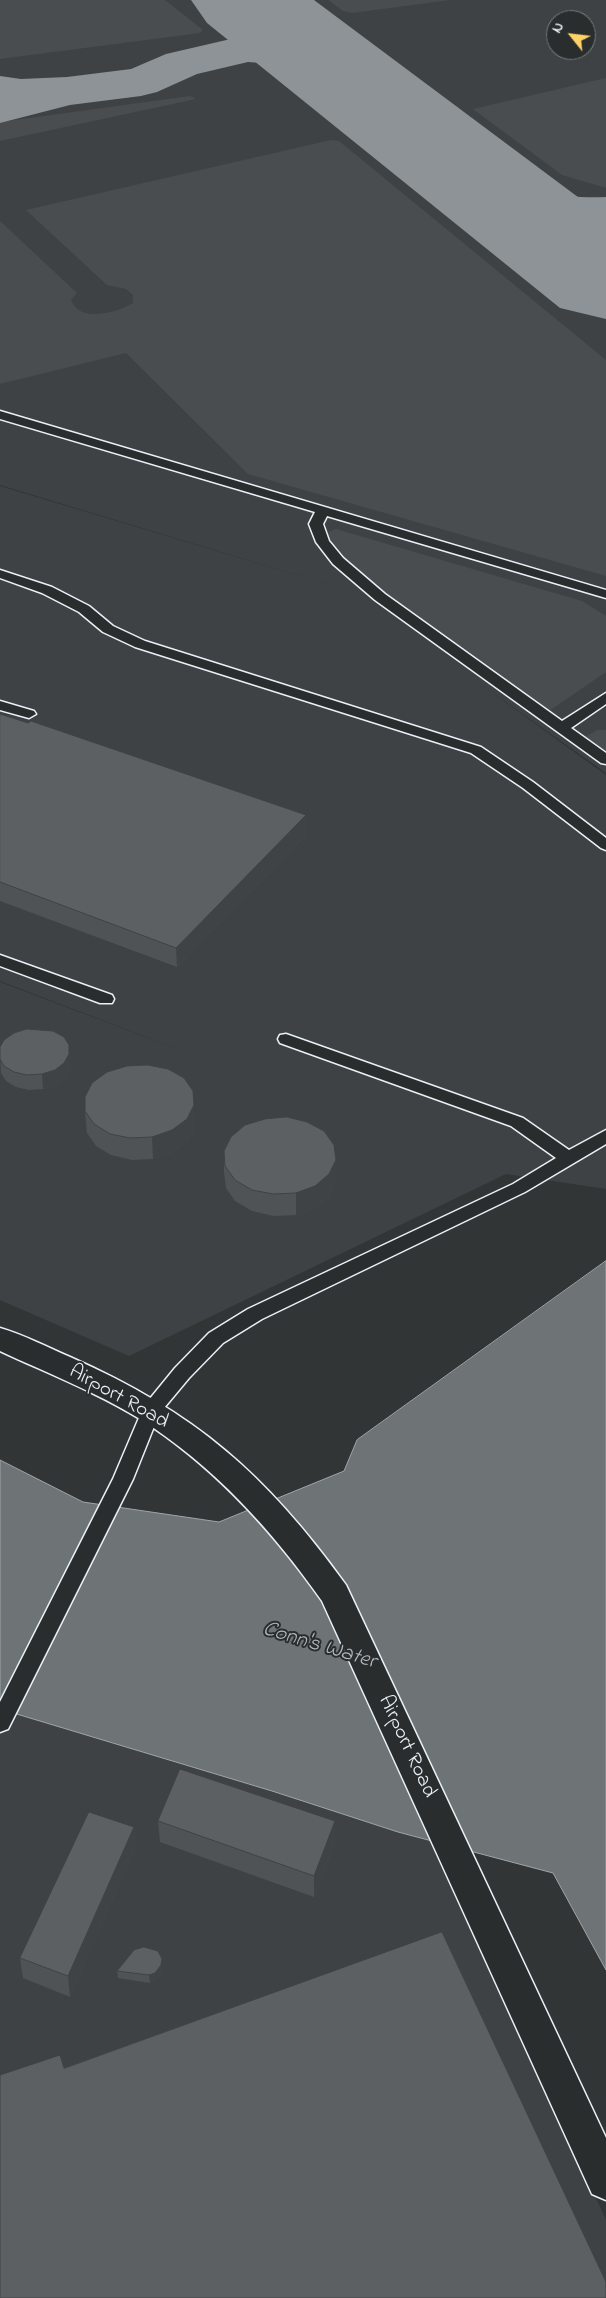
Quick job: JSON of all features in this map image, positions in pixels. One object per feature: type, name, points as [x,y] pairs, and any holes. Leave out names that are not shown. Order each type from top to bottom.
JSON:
[{"type":"street","name":"Airport Road","points":[[0,1340],[76,1373],[151,1411],[200,1447],[272,1514],[306,1552],[335,1594],[606,2181]]},
{"type":"lane","points":[[0,415],[606,594]]},
{"type":"lane","points":[[323,510],[316,524],[323,542],[338,561],[380,597],[606,760]]},
{"type":"lane","points":[[0,574],[47,590],[84,610],[108,629],[140,644],[476,750],[528,785],[606,845]]},
{"type":"lane","points":[[562,728],[606,697]]},
{"type":"lane","points":[[0,705],[28,714]]},
{"type":"lane","points":[[0,960],[106,1000]]},
{"type":"lane","points":[[286,1039],[517,1122],[570,1159]]},
{"type":"lane","points":[[0,1723],[123,1479],[151,1411],[182,1373],[216,1338],[239,1324],[519,1188],[606,1136]]},
{"type":"shaded area","points":[[0,0],[606,0],[606,773],[476,681],[606,775],[606,1189],[506,1174],[129,1356],[0,1300],[0,982],[196,1056],[0,981],[0,486],[350,591],[0,485]]},
{"type":"shaded area","points":[[0,0],[165,0],[203,30],[200,33],[0,59]]},
{"type":"shaded area","points":[[328,0],[450,0],[352,13],[343,11]]},
{"type":"shaded area","points":[[606,78],[606,188],[562,175],[473,109]]},
{"type":"shaded area","points":[[190,96],[196,99],[0,141],[0,122]]},
{"type":"shaded area","points":[[331,140],[339,141],[606,360],[606,576],[248,474],[126,353],[0,384],[0,221],[77,293],[71,300],[82,312],[100,314],[118,310],[133,303],[133,295],[126,289],[107,285],[26,210]]},
{"type":"shaded area","points":[[336,529],[582,601],[606,616],[606,672],[549,711],[373,587],[337,550],[326,533]]},
{"type":"shaded area","points":[[597,730],[606,730],[606,753],[585,737]]},
{"type":"shaded area","points":[[0,1684],[421,1812],[606,2220],[606,2298],[0,2298]]},
{"type":"water","name":"Conn's Water","points":[[606,1261],[606,1970],[553,1873],[398,1832],[272,1791],[0,1709],[0,1460],[83,1502],[219,1522],[344,1471],[357,1440]]},
{"type":"building","points":[[0,714],[28,723],[31,721],[306,815],[176,948],[0,882]]},
{"type":"building","points":[[27,1029],[53,1031],[64,1037],[69,1045],[69,1054],[64,1063],[55,1070],[42,1074],[27,1075],[14,1072],[4,1066],[0,1059],[0,1047],[4,1040],[14,1033]]},
{"type":"building","points":[[148,1065],[168,1069],[184,1078],[193,1091],[194,1105],[187,1119],[172,1130],[152,1137],[130,1138],[110,1134],[94,1124],[85,1111],[85,1097],[92,1083],[107,1072],[127,1066]]},
{"type":"building","points":[[287,1117],[307,1122],[324,1131],[334,1145],[336,1160],[329,1174],[315,1186],[296,1193],[273,1194],[252,1190],[235,1180],[225,1166],[224,1151],[231,1137],[245,1125],[265,1119]]},
{"type":"building","points":[[180,1769],[335,1821],[314,1876],[158,1821]]},
{"type":"building","points":[[89,1812],[134,1827],[68,1976],[20,1958]]},
{"type":"building","points":[[442,1932],[606,2282],[606,2298],[0,2298],[0,2075],[60,2055],[64,2068]]},
{"type":"building","points":[[144,1947],[158,1951],[162,1959],[161,1965],[155,1973],[149,1975],[117,1971],[134,1950]]},
{"type":"taxiway","points":[[67,91],[141,82],[182,64],[263,45],[271,38],[275,22]]},
{"type":"taxiway","points":[[249,49],[270,49],[290,52],[309,56],[329,64]]},
{"type":"taxiway","points":[[0,90],[21,93],[67,91]]},
{"type":"taxiway","points":[[0,109],[67,91]]},
{"type":"taxiway","points":[[483,183],[511,196],[542,206],[574,212],[606,212]]},
{"type":"taxiway","points":[[606,228],[600,233],[594,245],[595,258],[606,276]]},
{"type":"runway","points":[[245,0],[606,280]]}]
